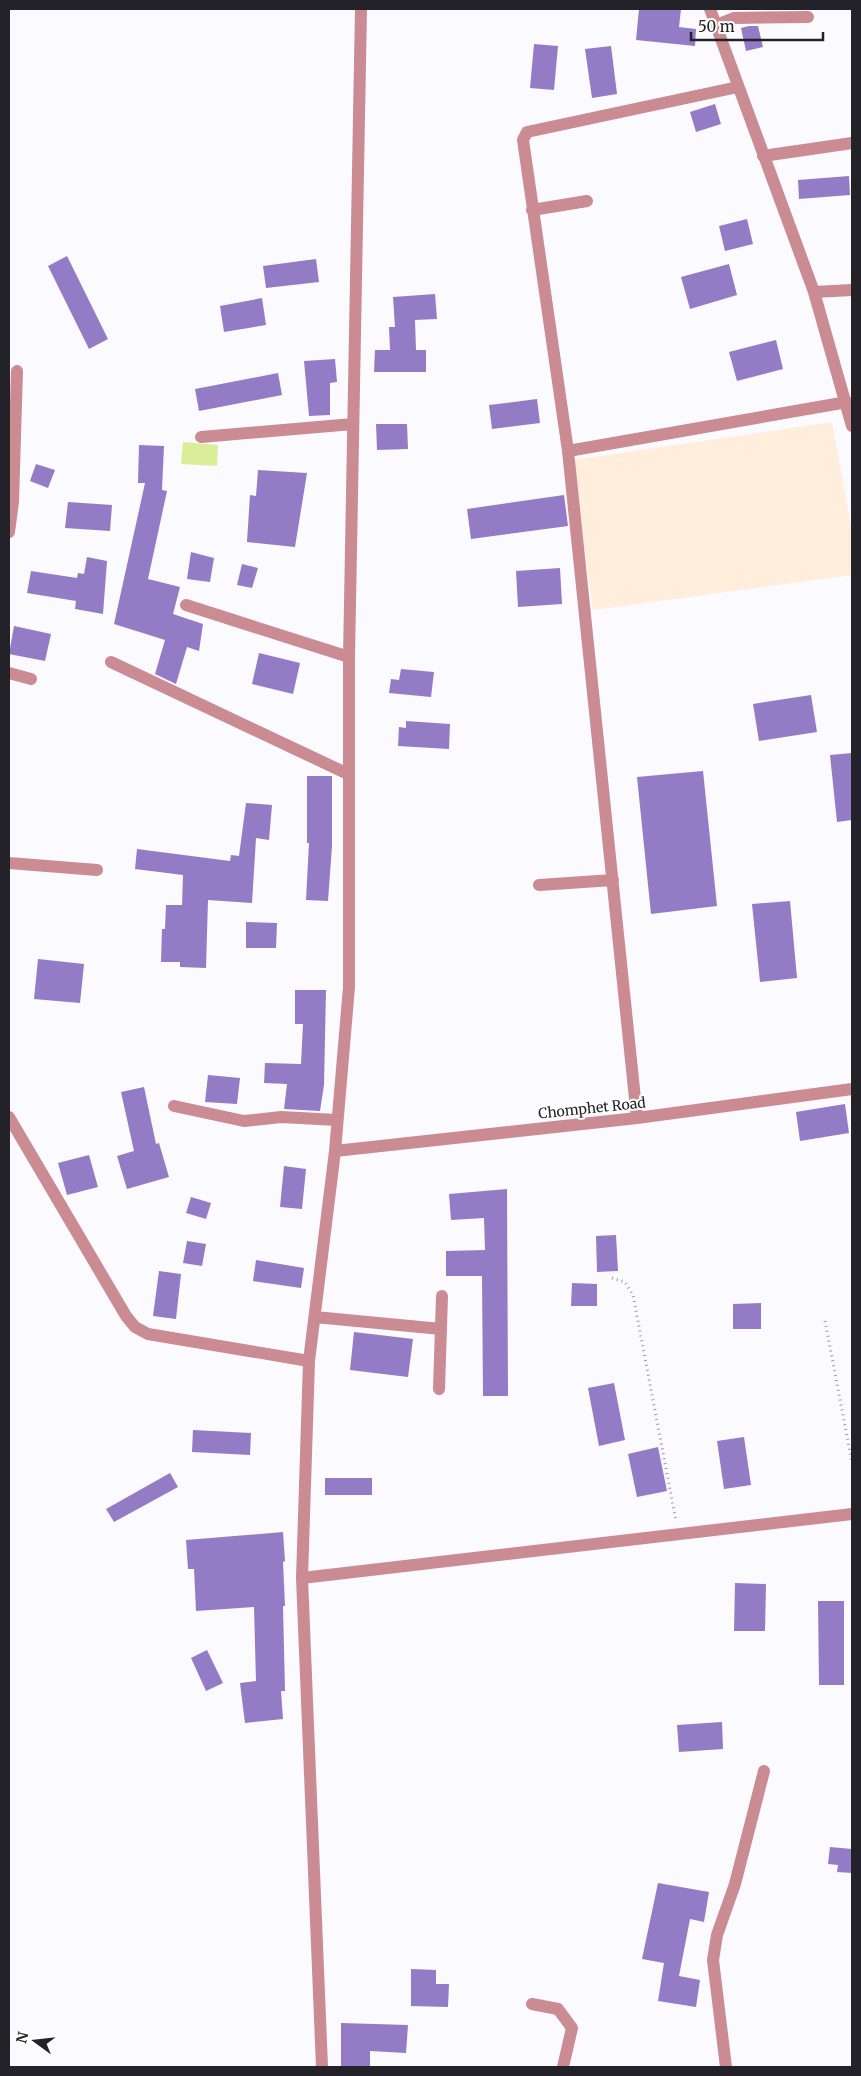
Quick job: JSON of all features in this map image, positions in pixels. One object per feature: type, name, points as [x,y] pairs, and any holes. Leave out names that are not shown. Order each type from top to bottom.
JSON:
[{"type":"street","points":[[322,2067],[302,1578],[310,1361],[335,1151],[349,987],[349,657],[361,9]]},
{"type":"street","points":[[710,9],[814,292],[847,402],[852,426]]},
{"type":"street","points":[[716,25],[734,18],[808,17]]},
{"type":"street","points":[[637,1118],[568,451],[523,140],[527,132],[738,87]]},
{"type":"street","points":[[763,156],[852,143]]},
{"type":"street","points":[[532,210],[587,201]]},
{"type":"street","points":[[814,292],[852,290]]},
{"type":"street","points":[[9,532],[17,371]]},
{"type":"street","points":[[568,451],[847,402]]},
{"type":"street","points":[[202,437],[353,424]]},
{"type":"street","points":[[186,605],[349,657]]},
{"type":"street","points":[[111,662],[348,774]]},
{"type":"street","points":[[9,673],[31,679]]},
{"type":"street","points":[[9,863],[97,870]]},
{"type":"street","points":[[540,885],[613,880]]},
{"type":"street","name":"Chomphet Road","points":[[335,1151],[637,1118],[852,1089]]},
{"type":"street","points":[[174,1106],[244,1121],[281,1117],[337,1120]]},
{"type":"street","points":[[9,1117],[126,1316],[135,1327],[148,1334],[310,1361]]},
{"type":"street","points":[[439,1388],[442,1296]]},
{"type":"street","points":[[315,1318],[441,1329]]},
{"type":"street","points":[[302,1578],[852,1514]]},
{"type":"street","points":[[726,2067],[713,1960],[720,1927],[735,1884],[764,1772]]},
{"type":"street","points":[[532,2004],[558,2008],[572,2028],[563,2067]]},
{"type":"path","points":[[612,1278],[625,1282],[633,1295],[678,1534]]},
{"type":"path","points":[[825,1321],[852,1462]]},
{"type":"shaded area","points":[[832,422],[852,532],[852,575],[593,610],[572,460]]},
{"type":"green space","points":[[183,442],[218,445],[217,466],[181,464]]},
{"type":"building","points":[[639,9],[681,9],[679,27],[696,29],[695,46],[636,40]]},
{"type":"building","points":[[758,26],[763,47],[746,51],[741,28]]},
{"type":"building","points":[[534,44],[558,46],[554,90],[530,88]]},
{"type":"building","points":[[611,46],[617,94],[592,98],[585,49]]},
{"type":"building","points":[[715,104],[721,124],[696,132],[690,112]]},
{"type":"building","points":[[849,176],[850,195],[799,199],[798,180]]},
{"type":"building","points":[[747,219],[753,244],[725,251],[719,226]]},
{"type":"building","points":[[67,256],[108,339],[89,349],[48,266]]},
{"type":"building","points":[[316,259],[319,282],[266,288],[263,266]]},
{"type":"building","points":[[729,264],[737,295],[690,309],[681,277]]},
{"type":"building","points":[[435,294],[437,319],[415,320],[416,350],[426,350],[426,372],[374,372],[375,350],[390,350],[389,327],[395,327],[393,297]]},
{"type":"building","points":[[262,298],[266,325],[224,332],[220,306]]},
{"type":"building","points":[[776,340],[783,369],[737,381],[729,352]]},
{"type":"building","points":[[335,359],[337,382],[330,383],[330,415],[309,416],[304,361]]},
{"type":"building","points":[[278,373],[282,395],[199,411],[195,389]]},
{"type":"building","points":[[537,399],[540,423],[492,429],[489,405]]},
{"type":"building","points":[[376,424],[407,424],[408,449],[377,450]]},
{"type":"building","points":[[139,445],[164,446],[162,490],[167,491],[148,579],[180,587],[173,614],[203,624],[199,651],[187,647],[176,684],[155,674],[165,640],[114,624],[145,483],[138,483]]},
{"type":"building","points":[[36,464],[55,470],[48,488],[30,481]]},
{"type":"building","points":[[258,470],[307,473],[295,547],[247,542],[250,495],[256,496]]},
{"type":"building","points":[[564,495],[568,526],[471,539],[467,509]]},
{"type":"building","points":[[68,502],[112,505],[110,531],[65,528]]},
{"type":"building","points":[[191,552],[214,558],[210,582],[187,579]]},
{"type":"building","points":[[87,557],[107,561],[103,614],[75,609],[76,601],[27,593],[31,571],[77,578],[78,573],[84,574]]},
{"type":"building","points":[[242,564],[258,568],[252,588],[237,585]]},
{"type":"building","points":[[560,568],[562,604],[518,607],[516,571]]},
{"type":"building","points":[[14,626],[51,634],[45,661],[9,654]]},
{"type":"building","points":[[259,653],[300,663],[293,694],[252,684]]},
{"type":"building","points":[[401,669],[434,672],[431,697],[389,693],[391,679],[399,680]]},
{"type":"building","points":[[811,695],[817,732],[759,741],[753,704]]},
{"type":"building","points":[[406,721],[450,724],[449,749],[398,746],[399,727],[406,728]]},
{"type":"building","points":[[852,753],[852,820],[837,822],[830,755]]},
{"type":"building","points":[[703,771],[717,906],[651,914],[637,777]]},
{"type":"building","points":[[307,776],[332,776],[332,846],[328,901],[306,900],[309,843],[307,843]]},
{"type":"building","points":[[246,803],[272,805],[269,840],[256,838],[252,903],[208,900],[206,968],[180,967],[180,962],[161,962],[162,929],[165,929],[166,905],[182,905],[183,875],[135,869],[137,849],[230,861],[231,855],[239,856]]},
{"type":"building","points":[[790,901],[797,978],[760,982],[752,904]]},
{"type":"building","points":[[246,922],[277,923],[276,948],[246,948]]},
{"type":"building","points":[[38,959],[84,964],[80,1003],[34,999]]},
{"type":"building","points":[[295,990],[326,990],[324,1085],[320,1111],[284,1109],[287,1084],[264,1083],[265,1063],[301,1064],[303,1024],[295,1024]]},
{"type":"building","points":[[208,1075],[240,1078],[237,1104],[205,1102]]},
{"type":"building","points":[[144,1087],[156,1144],[159,1143],[169,1177],[127,1189],[117,1156],[134,1151],[121,1092]]},
{"type":"building","points":[[845,1104],[849,1133],[800,1141],[796,1112]]},
{"type":"building","points":[[89,1155],[98,1187],[67,1195],[58,1163]]},
{"type":"building","points":[[284,1166],[306,1169],[302,1209],[280,1207]]},
{"type":"building","points":[[507,1189],[508,1396],[483,1396],[482,1276],[446,1276],[446,1251],[485,1250],[484,1218],[451,1220],[449,1194]]},
{"type":"building","points":[[191,1197],[211,1203],[206,1219],[186,1213]]},
{"type":"building","points":[[616,1235],[618,1271],[597,1272],[596,1236]]},
{"type":"building","points":[[187,1241],[206,1244],[202,1266],[183,1263]]},
{"type":"building","points":[[256,1260],[304,1268],[301,1288],[253,1281]]},
{"type":"building","points":[[159,1271],[181,1274],[176,1319],[153,1316]]},
{"type":"building","points":[[572,1283],[597,1284],[597,1306],[571,1306]]},
{"type":"building","points":[[761,1303],[761,1329],[733,1329],[733,1304]]},
{"type":"building","points":[[354,1332],[413,1339],[408,1377],[350,1370]]},
{"type":"building","points":[[614,1383],[625,1440],[599,1446],[588,1388]]},
{"type":"building","points":[[193,1430],[251,1433],[250,1455],[192,1452]]},
{"type":"building","points":[[744,1437],[751,1485],[724,1489],[717,1441]]},
{"type":"building","points":[[658,1447],[667,1491],[637,1497],[628,1454]]},
{"type":"building","points":[[170,1473],[178,1487],[114,1522],[106,1509]]},
{"type":"building","points":[[325,1478],[372,1478],[372,1495],[325,1495]]},
{"type":"building","points":[[283,1532],[285,1561],[283,1562],[285,1606],[283,1606],[285,1691],[281,1691],[283,1719],[245,1723],[240,1683],[256,1681],[254,1607],[196,1611],[194,1569],[188,1569],[186,1540]]},
{"type":"building","points":[[735,1583],[766,1584],[765,1631],[734,1631]]},
{"type":"building","points":[[818,1601],[844,1601],[844,1685],[819,1685]]},
{"type":"building","points":[[207,1650],[223,1683],[206,1691],[191,1658]]},
{"type":"building","points":[[722,1722],[723,1749],[679,1752],[677,1725]]},
{"type":"building","points":[[830,1847],[852,1849],[852,1873],[837,1872],[838,1865],[828,1864]]},
{"type":"building","points":[[658,1883],[709,1892],[704,1922],[690,1919],[679,1976],[700,1980],[696,2007],[658,2001],[664,1963],[642,1959]]},
{"type":"building","points":[[411,1969],[436,1970],[436,1984],[449,1984],[448,2007],[411,2006]]},
{"type":"building","points":[[341,2023],[408,2025],[406,2053],[370,2051],[370,2067],[341,2067]]}]
